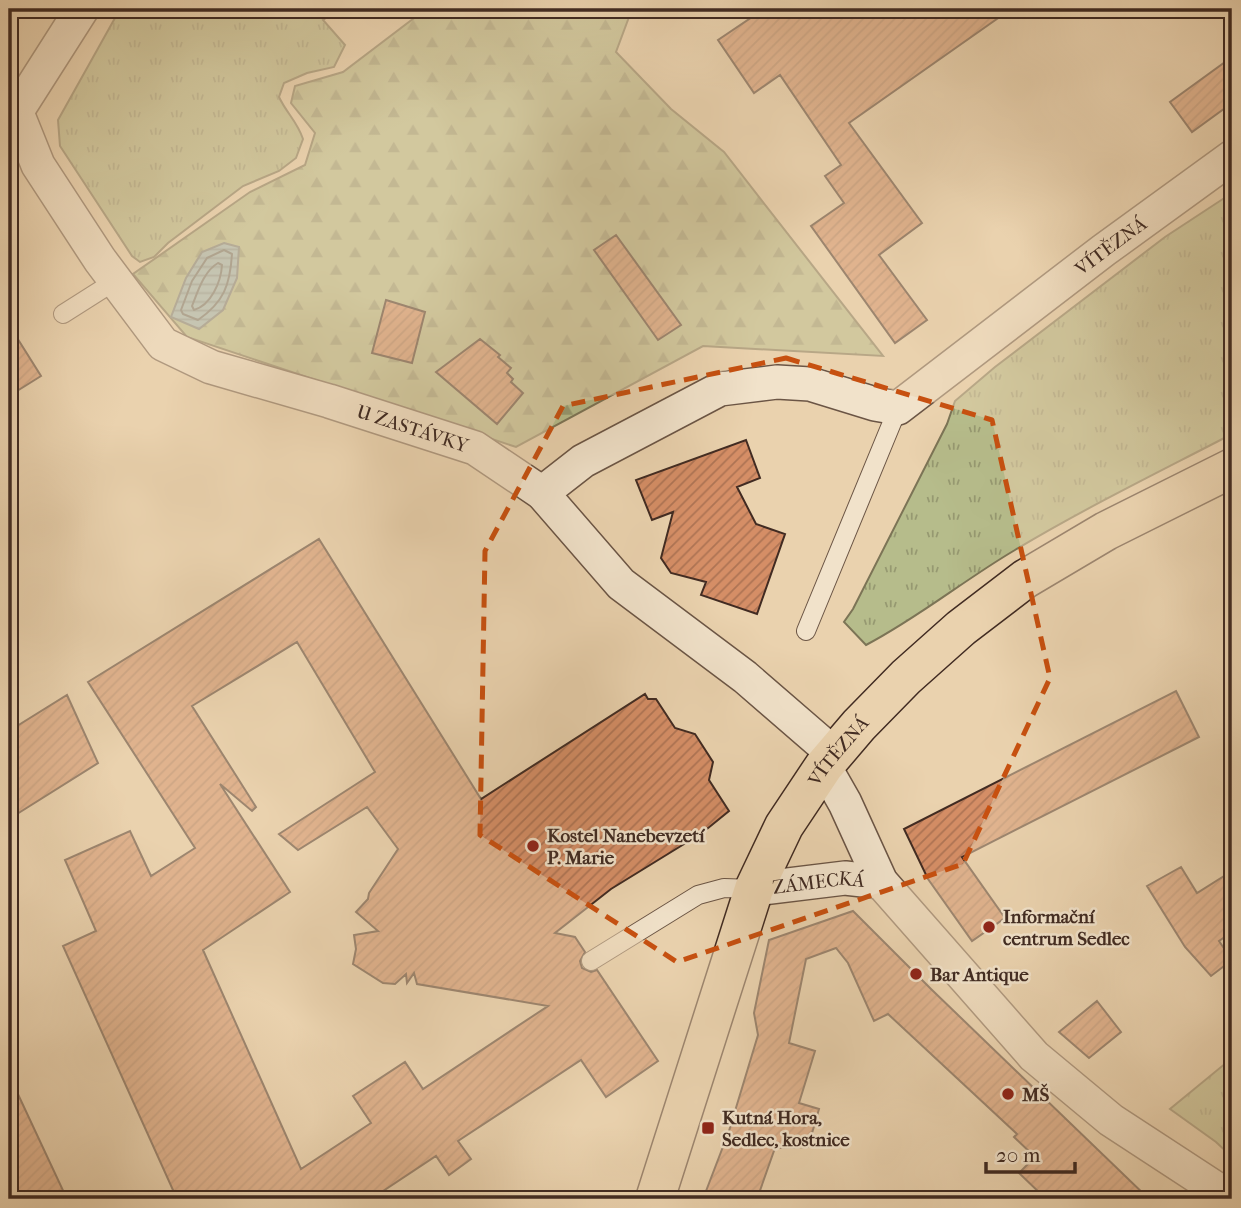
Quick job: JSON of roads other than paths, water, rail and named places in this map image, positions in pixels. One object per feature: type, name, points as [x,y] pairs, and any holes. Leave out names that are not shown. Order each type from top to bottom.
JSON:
[{"type":"main road","name":"VÍTĚZNÁ","points":[[655,1199],[754,889],[784,826],[829,760],[906,677],[961,628],[1025,579],[1106,531],[1232,468]]},
{"type":"street","name":"U ZASTÁVKY","points":[[82,9],[13,102],[38,165],[115,281],[163,344],[211,367],[475,448],[542,493],[621,584],[745,677],[829,760]]},
{"type":"street","name":"VÍTĚZNÁ","points":[[898,408],[1232,156]]},
{"type":"street","points":[[542,493],[583,461],[720,389],[777,382],[810,384],[875,404],[898,408]]},
{"type":"street","name":"ZÁMECKÁ","points":[[829,760],[845,803],[881,882],[1034,1056],[1111,1120],[1232,1199]]},
{"type":"street","name":"ZÁMECKÁ","points":[[754,889],[845,878],[881,882]]},
{"type":"lane","points":[[63,314],[115,281]]},
{"type":"lane","points":[[806,631],[898,408]]},
{"type":"lane","points":[[591,961],[698,895],[724,888],[754,889]]},
{"type":"water","points":[[224,243],[239,247],[237,278],[223,310],[199,329],[171,317],[186,278],[202,252]]},
{"type":"place","name":"Kostel Nanebevzetí P. Marie","points":[[533,846]]},
{"type":"place","name":"Informační centrum Sedlec","points":[[989,927]]},
{"type":"place","name":"Bar Antique","points":[[916,974]]},
{"type":"place","name":"MŠ","points":[[1008,1094]]},
{"type":"place","name":"Kutná Hora, Sedlec, kostnice","points":[[708,1128]]}]
